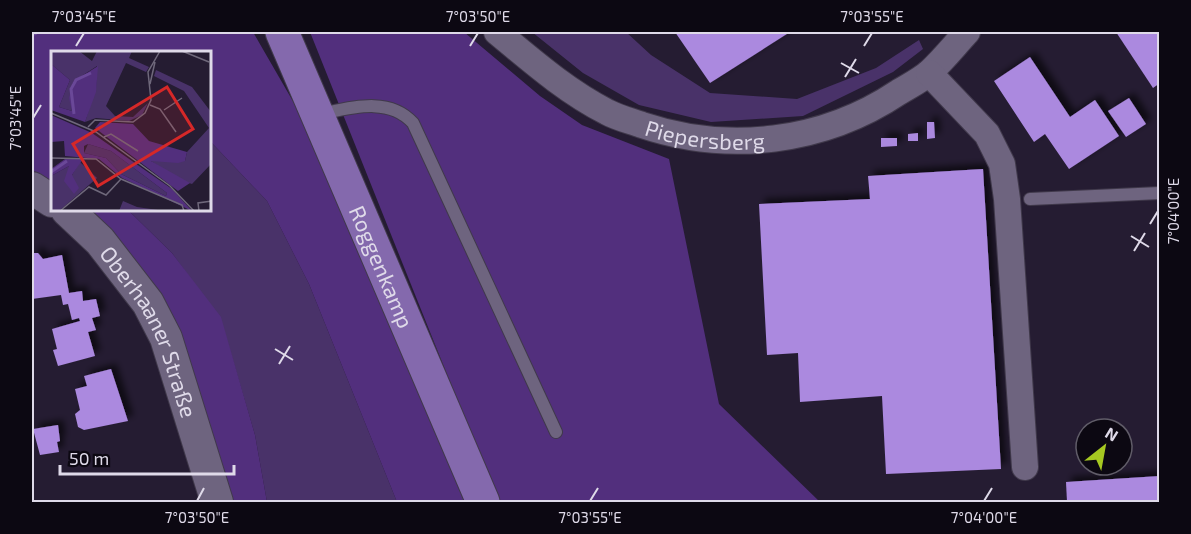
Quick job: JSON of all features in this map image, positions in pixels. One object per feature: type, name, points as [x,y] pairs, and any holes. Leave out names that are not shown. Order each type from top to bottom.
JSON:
[{"type":"main road","name":"Roggenkamp","points":[[282,32],[483,502]]},
{"type":"street","name":"Piepersberg","points":[[497,32],[548,75],[610,114],[671,135],[710,141],[763,140],[798,135],[839,124],[872,110],[928,73],[967,32]]},
{"type":"street","points":[[928,73],[987,134],[1002,164],[1007,199],[1025,467]]},
{"type":"street","points":[[32,188],[51,200]]},
{"type":"street","name":"Oberhaaner Straße","points":[[69,212],[100,241],[127,273],[152,311],[166,338],[217,502]]},
{"type":"lane","points":[[319,114],[379,106],[395,110],[413,123],[556,432]]},
{"type":"lane","points":[[1030,199],[1160,193]]},
{"type":"shaded area","points":[[32,32],[253,32],[328,162],[469,502],[397,502],[309,284],[267,201],[212,143],[212,51],[51,51],[51,184],[32,172]]},
{"type":"shaded area","points":[[310,32],[464,32],[540,96],[582,125],[669,159],[719,404],[820,502],[498,502]]},
{"type":"shaded area","points":[[532,32],[626,32],[651,55],[710,93],[797,99],[876,68],[919,40],[923,49],[893,72],[803,116],[711,122],[639,105],[583,73]]},
{"type":"shaded area","points":[[212,143],[267,201],[309,284],[397,502],[267,502],[255,435],[221,320],[172,253],[130,212],[212,212]]},
{"type":"shaded area","points":[[85,212],[130,212],[172,253],[221,317],[255,435],[267,502],[228,502],[154,286],[119,239]]},
{"type":"building","points":[[675,32],[790,32],[710,83]]},
{"type":"building","points":[[1116,32],[1160,32],[1160,83],[1153,88]]},
{"type":"building","points":[[1030,57],[1070,117],[1095,100],[1119,136],[1069,169],[1045,134],[1034,142],[994,81]]},
{"type":"building","points":[[1129,98],[1146,124],[1126,137],[1108,111]]},
{"type":"building","points":[[927,122],[934,122],[935,138],[927,139]]},
{"type":"building","points":[[918,133],[918,141],[908,141],[908,134]]},
{"type":"building","points":[[881,138],[897,138],[897,146],[881,147]]},
{"type":"building","points":[[983,169],[1001,469],[886,474],[882,396],[800,402],[798,353],[767,355],[759,204],[870,199],[868,176]]},
{"type":"building","points":[[33,253],[38,253],[43,259],[62,255],[69,293],[82,291],[83,301],[96,299],[100,316],[92,318],[96,330],[88,332],[95,356],[58,366],[53,350],[57,349],[52,329],[80,321],[79,318],[72,320],[68,304],[63,305],[61,295],[32,299]]},
{"type":"building","points":[[111,369],[128,421],[84,430],[78,427],[75,414],[80,410],[75,389],[87,386],[84,376]]},
{"type":"building","points":[[58,425],[59,452],[40,455],[33,429]]},
{"type":"building","points":[[1160,476],[1160,502],[1067,502],[1066,482]]}]
